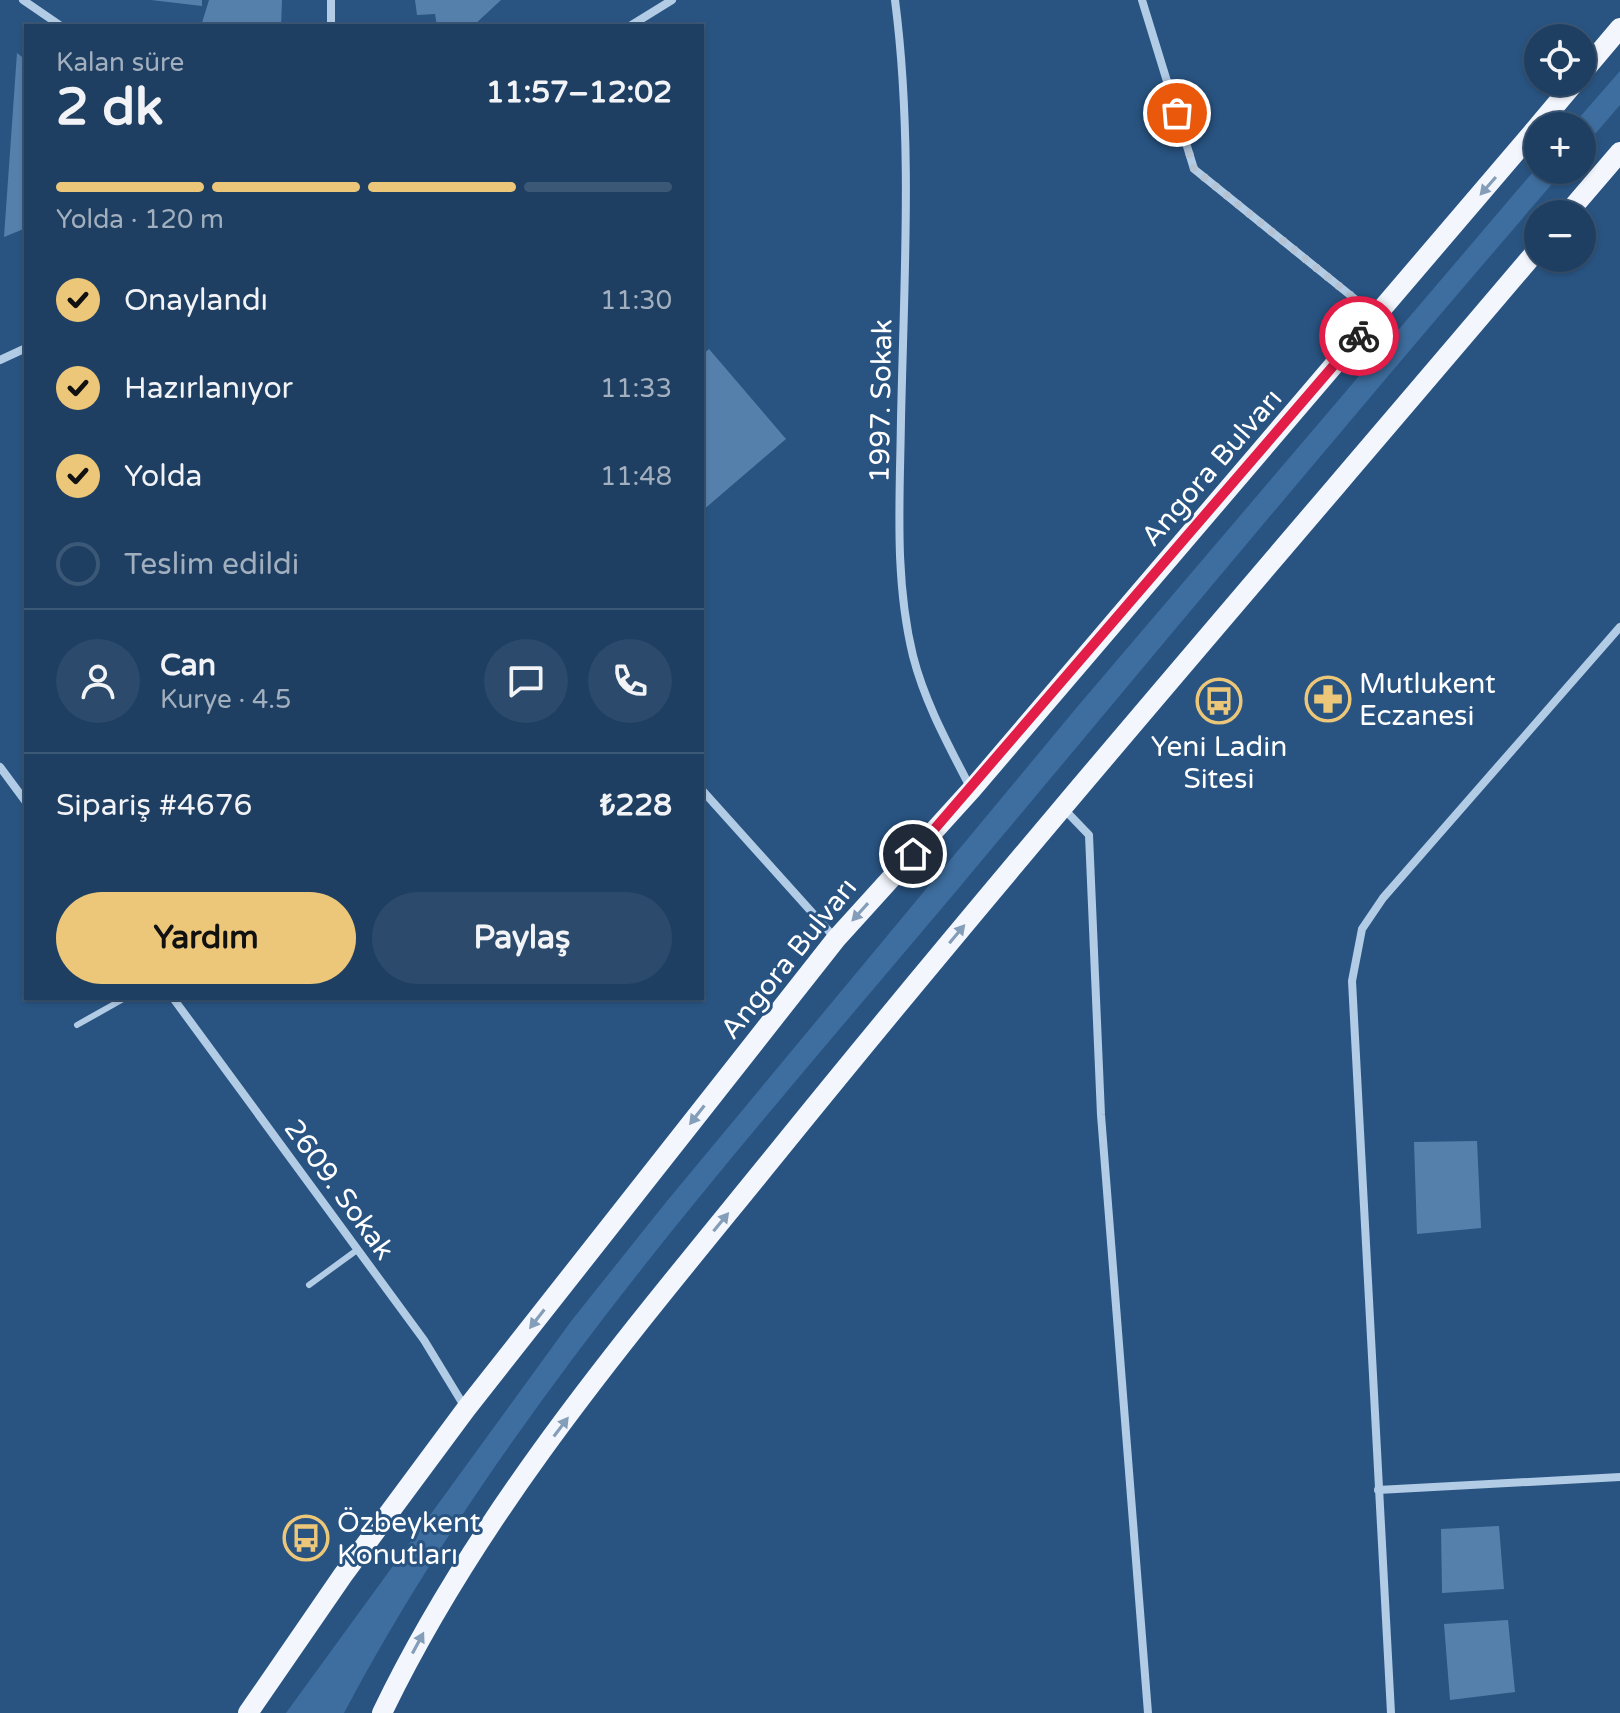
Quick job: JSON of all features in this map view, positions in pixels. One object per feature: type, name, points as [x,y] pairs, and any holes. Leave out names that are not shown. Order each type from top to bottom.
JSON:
[{"type":"main road","points":[[1596,56],[1620,28]]},
{"type":"main road","name":"Angora Bulvarı","points":[[1550,112],[1563,96]]},
{"type":"main road","name":"Angora Bulvarı","points":[[248,1713],[343,1575],[466,1409],[836,939],[972,789],[1524,142]]},
{"type":"main road","points":[[1579,200],[1620,152]]},
{"type":"main road","points":[[382,1713],[434,1613],[524,1474],[625,1342],[860,1050],[1524,266]]},
{"type":"street","points":[[23,0],[58,24]]},
{"type":"street","points":[[331,0],[331,24]]},
{"type":"street","points":[[633,24],[672,0]]},
{"type":"street","name":"1997. Sokak","points":[[895,0],[901,44],[905,212],[899,561],[907,624],[922,684],[972,789]]},
{"type":"street","points":[[1142,0],[1194,169],[1376,316]]},
{"type":"street","points":[[0,360],[24,349]]},
{"type":"street","points":[[1391,1713],[1352,981],[1362,929],[1412,861],[1620,627]]},
{"type":"street","points":[[0,767],[24,799]]},
{"type":"street","points":[[704,792],[836,939]]},
{"type":"street","points":[[1063,809],[1089,835],[1101,1115],[1148,1713]]},
{"type":"street","name":"2609. Sokak","points":[[174,1000],[424,1340],[466,1409]]},
{"type":"street","points":[[1378,1490],[1620,1477]]},
{"type":"lane","points":[[77,1025],[121,1000]]},
{"type":"lane","points":[[309,1285],[357,1250]]},
{"type":"shaded area","points":[[1620,71],[1620,105],[1596,133],[1596,112],[1584,112]]},
{"type":"shaded area","points":[[1524,182],[1552,184],[1538,200],[1524,200],[1524,217],[709,1185],[629,1285],[477,1493],[408,1601],[344,1713],[286,1713],[572,1320],[1078,706]]},
{"type":"building","points":[[151,0],[202,0],[202,6]]},
{"type":"building","points":[[209,0],[282,0],[281,24],[202,24]]},
{"type":"building","points":[[415,0],[501,0],[475,24],[437,24],[435,14],[417,15]]},
{"type":"building","points":[[17,53],[24,58],[24,229],[4,237]]},
{"type":"building","points":[[709,349],[786,439],[704,509],[704,353]]},
{"type":"building","points":[[1477,1141],[1481,1228],[1417,1234],[1414,1142]]},
{"type":"building","points":[[1499,1526],[1504,1589],[1442,1593],[1441,1529]]},
{"type":"building","points":[[1508,1620],[1515,1692],[1450,1700],[1444,1624]]},
{"type":"way so far","points":[[1177,113],[1194,169],[1376,316],[1359,336]]},
{"type":"place","name":"Mutlukent Eczanesi","points":[[1328,699]]},
{"type":"place","name":"Yeni Ladin Sitesi","points":[[1219,701]]},
{"type":"place","name":"Özbeykent Konutları","points":[[306,1538]]},
{"type":"route","points":[[913,854],[1359,336]]}]
